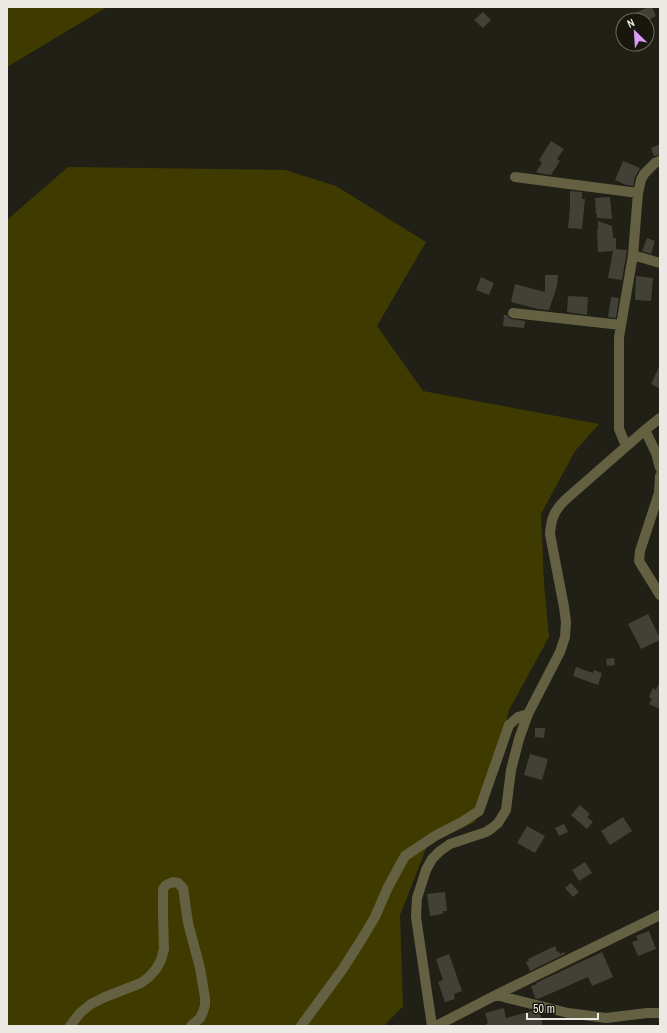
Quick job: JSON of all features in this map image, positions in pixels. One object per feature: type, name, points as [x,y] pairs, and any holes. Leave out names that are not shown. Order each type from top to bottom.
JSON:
[{"type":"street","points":[[627,446],[620,429],[619,337],[633,255],[640,180],[655,163],[660,161]]},
{"type":"street","points":[[515,177],[638,193]]},
{"type":"street","points":[[633,255],[660,263]]},
{"type":"street","points":[[513,313],[622,325]]},
{"type":"street","points":[[432,1026],[416,917],[417,898],[426,870],[432,859],[440,851],[450,844],[486,832],[498,823],[506,810],[511,770],[519,739],[528,714],[560,652],[565,637],[566,622],[564,607],[550,534],[550,524],[553,515],[565,500],[660,418]]},
{"type":"street","points":[[645,430],[656,453],[660,468]]},
{"type":"street","points":[[660,476],[659,493],[640,550],[639,561],[660,595]]},
{"type":"street","points":[[301,1026],[342,970],[360,942],[375,917],[388,886],[405,856],[435,836],[479,811],[509,725],[518,717],[528,714]]},
{"type":"street","points":[[70,1026],[80,1013],[92,1004],[105,997],[141,983],[150,977],[156,969],[164,950],[164,889],[166,885],[173,882],[178,883],[183,888],[188,923],[200,968],[205,998],[203,1012],[200,1018],[191,1026]]},
{"type":"street","points":[[436,1026],[660,915]]},
{"type":"street","points":[[496,995],[568,1013],[606,1018],[660,1013]]},
{"type":"shaded area","points":[[7,7],[107,7],[7,67]]},
{"type":"shaded area","points":[[68,167],[285,170],[336,186],[426,242],[377,326],[423,391],[599,424],[575,451],[541,514],[544,583],[549,637],[509,710],[499,752],[475,822],[428,844],[400,915],[403,1006],[384,1026],[7,1026],[7,220]]},
{"type":"building","points":[[648,7],[652,7],[654,12],[638,12]]},
{"type":"building","points":[[483,12],[491,20],[483,28],[474,20]]},
{"type":"building","points":[[551,141],[564,149],[557,159],[560,161],[551,175],[538,173],[536,172],[542,163],[539,160]]},
{"type":"building","points":[[660,144],[660,155],[654,156],[651,148]]},
{"type":"building","points":[[623,161],[640,168],[635,177],[633,186],[626,185],[615,180]]},
{"type":"building","points":[[570,191],[582,192],[582,199],[585,199],[582,229],[568,228]]},
{"type":"building","points":[[610,197],[612,219],[597,218],[595,198]]},
{"type":"building","points":[[598,221],[612,226],[613,238],[616,238],[616,249],[627,250],[622,280],[608,278],[613,251],[598,252]]},
{"type":"building","points":[[647,238],[655,241],[651,254],[642,251]]},
{"type":"building","points":[[545,275],[558,275],[557,286],[549,310],[538,309],[511,302],[515,284],[545,292]]},
{"type":"building","points":[[636,276],[653,278],[651,301],[635,300]]},
{"type":"building","points":[[481,277],[494,283],[489,295],[476,290]]},
{"type":"building","points":[[568,296],[588,297],[587,315],[567,312]]},
{"type":"building","points":[[611,297],[619,298],[616,318],[608,317]]},
{"type":"building","points":[[504,315],[507,315],[512,319],[525,321],[524,328],[503,326]]},
{"type":"building","points":[[660,365],[660,389],[651,384]]},
{"type":"building","points":[[648,614],[660,640],[641,649],[628,624]]},
{"type":"building","points":[[614,658],[615,665],[607,666],[606,659]]},
{"type":"building","points":[[576,667],[593,673],[594,670],[602,673],[598,685],[573,676]]},
{"type":"building","points":[[660,681],[660,709],[649,704],[652,699],[649,697],[653,688],[656,690]]},
{"type":"building","points":[[535,728],[545,728],[544,738],[535,737]]},
{"type":"building","points":[[530,754],[548,759],[542,780],[524,775]]},
{"type":"building","points":[[580,805],[590,814],[587,817],[593,822],[587,829],[571,815]]},
{"type":"building","points":[[623,817],[632,831],[610,845],[601,831]]},
{"type":"building","points":[[564,824],[568,832],[559,836],[555,828]]},
{"type":"building","points":[[527,826],[545,836],[535,853],[517,843]]},
{"type":"building","points":[[585,862],[592,873],[579,881],[572,870]]},
{"type":"building","points":[[571,883],[579,892],[573,897],[565,888]]},
{"type":"building","points":[[445,892],[447,911],[443,911],[443,914],[430,916],[427,894]]},
{"type":"building","points":[[649,931],[656,949],[638,956],[632,942],[638,940],[636,936]]},
{"type":"building","points":[[555,946],[557,952],[559,951],[560,954],[564,952],[565,954],[530,971],[526,962],[529,961],[528,959]]},
{"type":"building","points":[[602,952],[613,977],[592,986],[588,977],[538,999],[535,998],[531,986]]},
{"type":"building","points":[[449,954],[462,991],[454,994],[455,999],[445,1002],[438,982],[443,980],[436,959]]},
{"type":"building","points":[[504,1008],[506,1018],[532,1011],[540,1013],[543,1026],[486,1026],[488,1023],[485,1013]]}]
